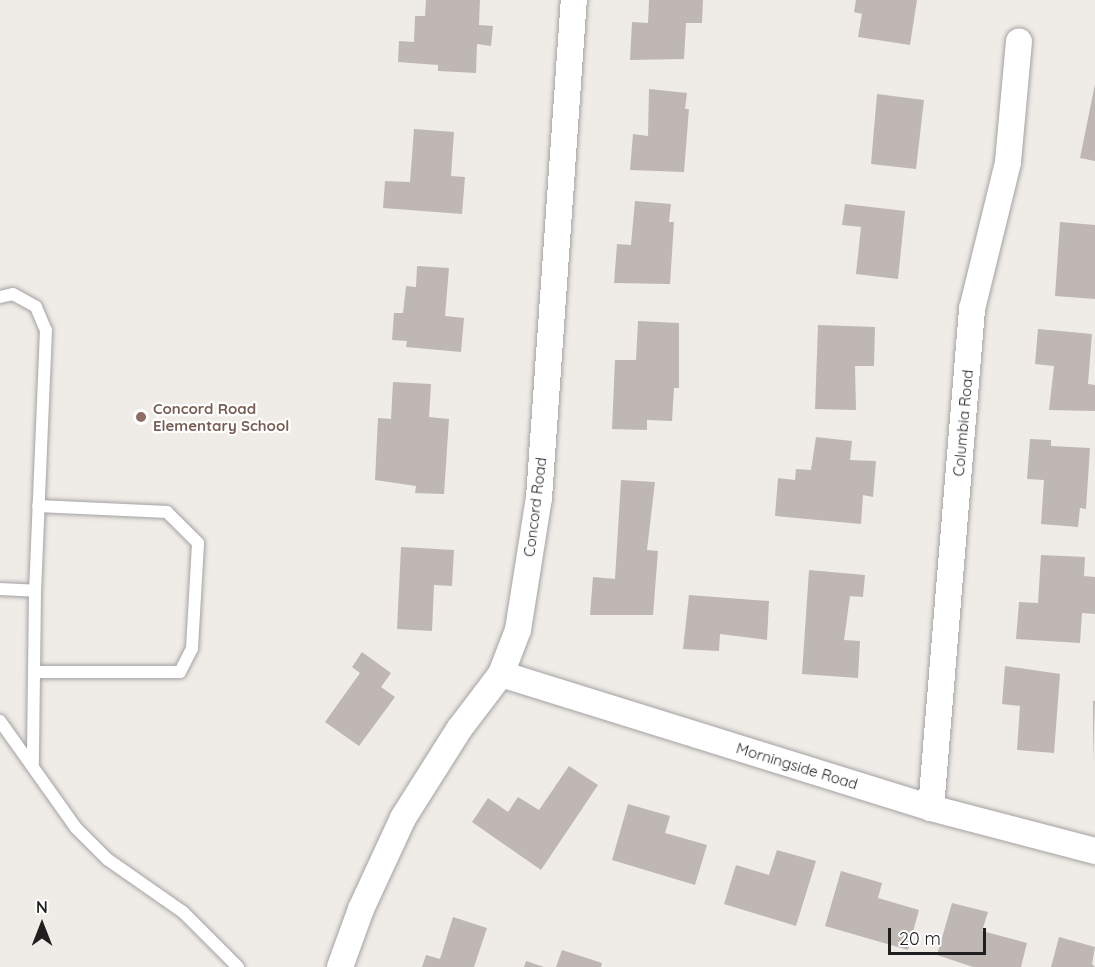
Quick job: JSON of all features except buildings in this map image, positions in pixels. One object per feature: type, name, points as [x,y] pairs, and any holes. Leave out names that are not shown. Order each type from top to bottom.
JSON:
[{"type":"street","name":"Concord Road","points":[[340,967],[361,909],[403,818],[454,736],[501,674],[518,630],[538,498],[574,0]]},
{"type":"street","name":"Columbia Road","points":[[931,808],[972,309],[1008,162],[1018,42]]},
{"type":"street","name":"Morningside Road","points":[[501,674],[931,808],[1095,851]]},
{"type":"lane","points":[[0,297],[14,294],[36,307],[46,330],[35,591],[33,764]]},
{"type":"lane","points":[[34,672],[180,672],[192,648],[198,543],[167,512],[38,506]]},
{"type":"lane","points":[[0,589],[35,591]]},
{"type":"lane","points":[[0,721],[33,764],[76,828],[100,851],[183,912],[238,967]]},
{"type":"place","name":"Concord Road Elementary School","points":[[141,417]]}]
